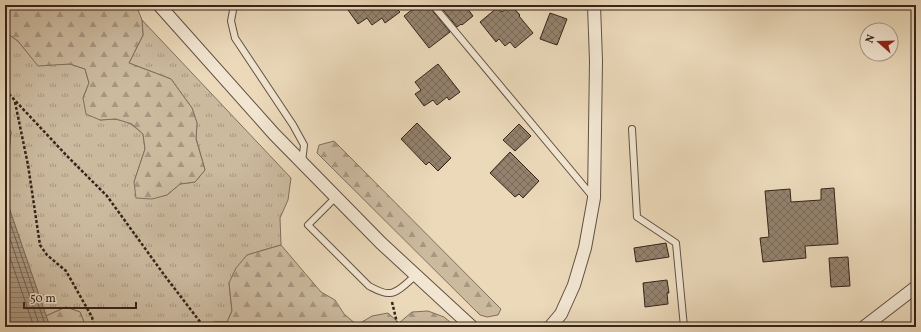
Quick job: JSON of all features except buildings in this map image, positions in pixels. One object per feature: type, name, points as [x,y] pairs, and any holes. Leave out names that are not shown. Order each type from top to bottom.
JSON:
[{"type":"street","points":[[159,5],[274,134],[381,243],[472,327]]},
{"type":"street","points":[[550,327],[561,314],[574,285],[585,248],[594,198],[596,61],[594,5]]},
{"type":"street","points":[[864,327],[916,287]]},
{"type":"lane","points":[[234,5],[231,21],[235,38],[293,125],[304,145],[302,162]]},
{"type":"lane","points":[[433,5],[594,198]]},
{"type":"lane","points":[[632,129],[637,217],[676,243],[684,327]]},
{"type":"lane","points":[[336,197],[308,225],[369,286],[378,291],[390,294],[399,290],[416,275]]},
{"type":"path","points":[[5,91],[107,196],[169,282],[204,327]]},
{"type":"path","points":[[15,100],[28,166],[40,245],[47,255],[66,271],[92,317],[94,327]]},
{"type":"path","points":[[390,294],[398,327]]},
{"type":"green space","points":[[5,5],[136,5],[142,20],[143,35],[129,63],[171,79],[192,108],[197,123],[196,139],[205,170],[195,182],[180,184],[167,195],[152,199],[136,198],[134,182],[145,149],[143,134],[132,124],[116,119],[100,120],[86,114],[83,98],[89,83],[85,69],[70,64],[38,66],[18,41],[5,32]]},
{"type":"green space","points":[[142,20],[291,178],[288,200],[280,218],[281,245],[247,255],[229,283],[232,311],[227,322],[214,322],[212,327],[86,327],[80,312],[66,307],[46,316],[5,196],[11,132],[5,119],[5,32],[18,41],[38,65],[70,64],[85,69],[89,83],[83,98],[100,120],[114,119],[124,121],[143,134],[145,149],[134,182],[167,195],[180,184],[195,182],[205,170],[196,138],[197,123],[192,108],[171,79],[129,63],[143,35]]},
{"type":"green space","points":[[5,119],[11,132],[5,189]]},
{"type":"green space","points":[[334,141],[501,309],[498,315],[487,317],[480,315],[317,153],[319,145]]},
{"type":"green space","points":[[281,245],[321,292],[335,300],[344,314],[357,325],[372,316],[388,313],[399,323],[412,312],[428,311],[444,317],[456,327],[212,327],[214,322],[227,322],[232,311],[229,283],[236,268],[247,255]]},
{"type":"green space","points":[[66,307],[80,312],[86,327],[50,327],[46,316]]},
{"type":"water","points":[[5,196],[50,327],[5,327]]}]
